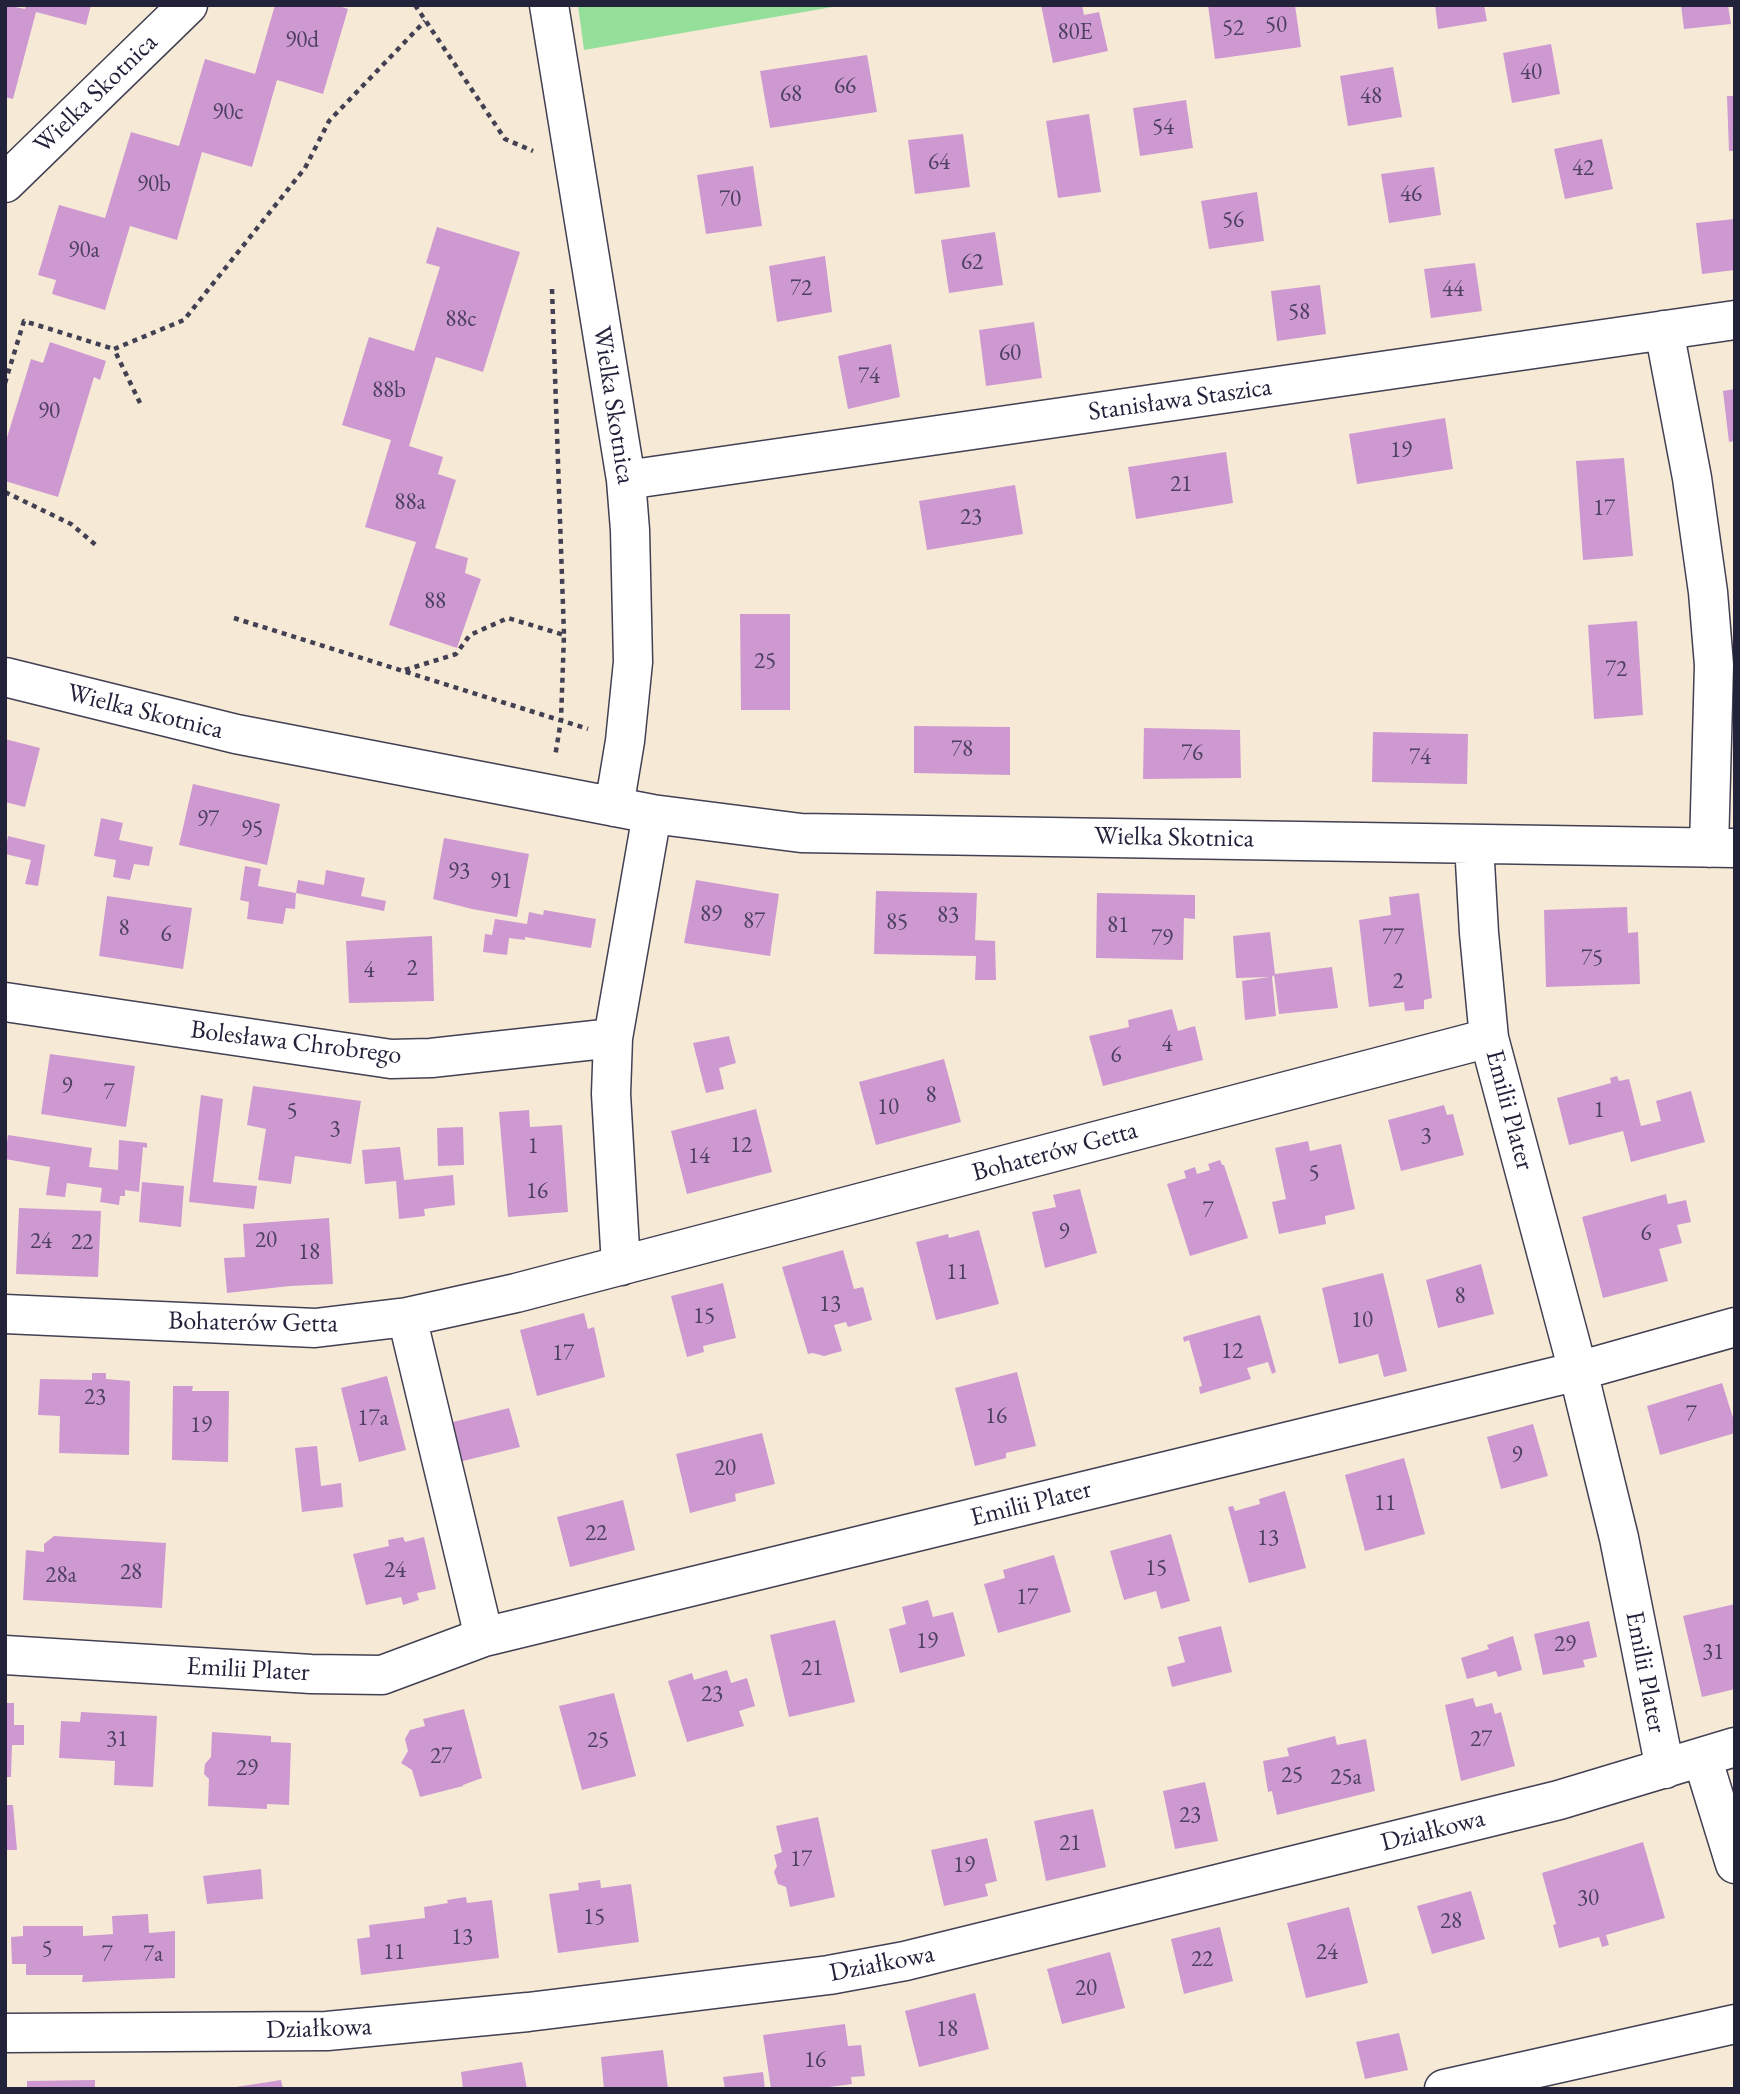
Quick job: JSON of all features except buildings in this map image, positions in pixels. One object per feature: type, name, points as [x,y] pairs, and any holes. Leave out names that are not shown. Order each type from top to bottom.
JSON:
[{"type":"street","name":"Wielka Skotnica","points":[[5,183],[188,5]]},
{"type":"street","name":"Wielka Skotnica","points":[[549,5],[626,480],[633,662],[625,741],[614,807]]},
{"type":"street","name":"Stanisława Staszica","points":[[626,480],[1735,320]]},
{"type":"street","points":[[1664,330],[1692,478],[1708,592],[1722,848]]},
{"type":"street","name":"Wielka Skotnica","points":[[5,677],[236,734],[652,814],[801,833],[1722,848]]},
{"type":"street","points":[[621,1266],[611,1094],[612,1038],[652,814]]},
{"type":"street","name":"Emilii Plater","points":[[1474,844],[1489,1038],[1578,1371],[1619,1538],[1665,1769]]},
{"type":"street","name":"Bolesława Chrobrego","points":[[5,1002],[391,1059],[431,1058],[612,1038]]},
{"type":"street","name":"Bohaterów Getta","points":[[5,1314],[314,1328],[407,1317],[621,1266],[1489,1038]]},
{"type":"street","points":[[407,1317],[484,1637]]},
{"type":"street","name":"Emilii Plater","points":[[5,1655],[311,1674],[382,1675],[484,1637],[1578,1371],[1735,1327]]},
{"type":"street","points":[[1718,1752],[1735,1864]]},
{"type":"street","name":"Działkowa","points":[[5,2033],[327,2031],[500,2015],[829,1975],[905,1961],[1559,1800],[1718,1752]]},
{"type":"street","points":[[1444,2089],[1735,2024]]},
{"type":"path","points":[[415,5],[505,139],[536,152]]},
{"type":"path","points":[[5,383],[24,321],[114,349],[184,320],[305,168],[329,121],[425,21]]},
{"type":"path","points":[[549,794],[561,720],[564,635],[551,278]]},
{"type":"path","points":[[114,349],[140,403]]},
{"type":"path","points":[[5,492],[71,524],[97,546]]},
{"type":"path","points":[[234,618],[625,741]]},
{"type":"path","points":[[405,671],[456,654],[470,635],[508,618],[564,635]]},
{"type":"green space","points":[[578,5],[844,5],[584,50]]}]
